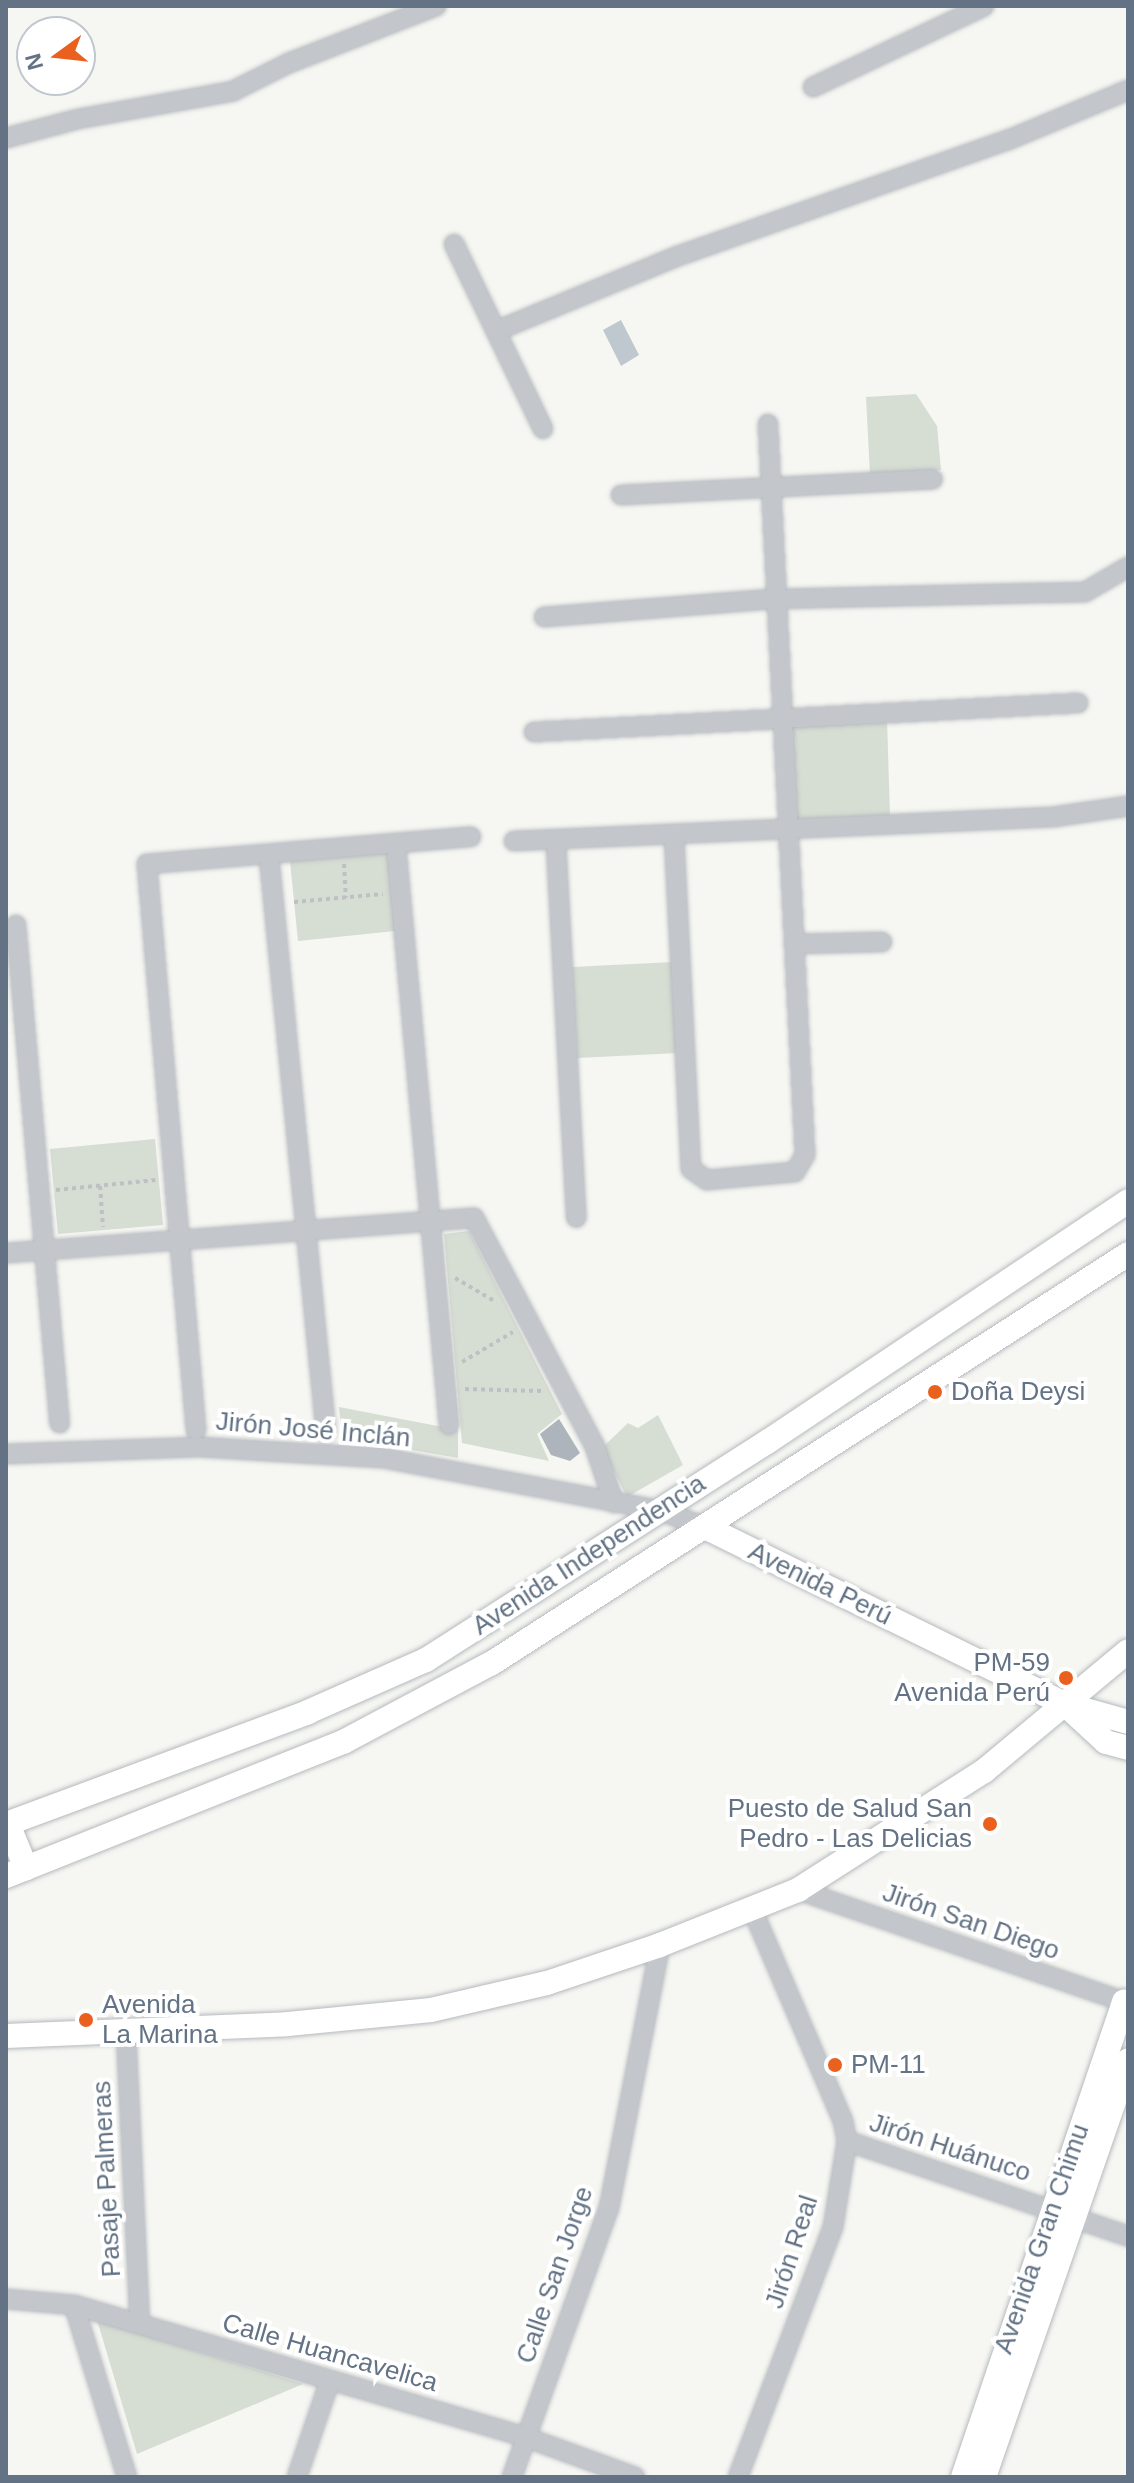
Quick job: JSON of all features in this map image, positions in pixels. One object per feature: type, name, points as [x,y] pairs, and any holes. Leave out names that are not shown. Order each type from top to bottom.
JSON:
[{"type":"street","points":[[6,138],[78,119],[233,91],[289,63],[436,6]]},
{"type":"street","points":[[813,87],[984,6]]},
{"type":"street","points":[[496,331],[678,256],[1008,140],[1128,90]]},
{"type":"street","points":[[454,244],[543,429]]},
{"type":"street","points":[[674,836],[689,1162],[701,1178],[788,1174],[804,1161],[768,424]]},
{"type":"street","points":[[621,495],[933,479]]},
{"type":"street","points":[[544,617],[775,599],[1085,592],[1128,567]]},
{"type":"street","points":[[534,732],[780,716],[1078,703]]},
{"type":"street","points":[[514,841],[556,843],[786,827],[1053,817],[1128,806]]},
{"type":"street","points":[[196,1430],[147,864],[471,837]]},
{"type":"street","points":[[556,843],[576,1217]]},
{"type":"street","points":[[396,845],[449,1425]]},
{"type":"street","points":[[269,856],[309,1231],[326,1432]]},
{"type":"street","points":[[16,925],[42,1253],[60,1423]]},
{"type":"street","points":[[794,944],[882,942]]},
{"type":"street","name":"Avenida Independencia","points":[[7,1824],[308,1712],[426,1660],[1128,1201]]},
{"type":"street","points":[[6,1253],[42,1253],[474,1218],[595,1447],[614,1503]]},
{"type":"street","name":"Avenida Independencia","points":[[16,1872],[345,1741],[492,1663],[1128,1254]]},
{"type":"street","points":[[953,1316],[976,1349]]},
{"type":"street","name":"Jirón José Inclán","points":[[6,1454],[199,1447],[383,1458],[658,1510],[705,1527]]},
{"type":"street","name":"Avenida Perú","points":[[705,1527],[1064,1704],[1128,1722]]},
{"type":"street","points":[[470,1631],[492,1663]]},
{"type":"street","points":[[6,2036],[126,2032],[431,2010],[547,1983],[660,1945],[798,1890],[984,1771],[1128,1651]]},
{"type":"street","name":"Avenida Perú","points":[[1064,1704],[1106,1742],[1128,1748]]},
{"type":"street","points":[[7,1824],[16,1872]]},
{"type":"street","name":"Jirón San Diego","points":[[798,1890],[1126,2003]]},
{"type":"street","name":"Jirón Real","points":[[738,2477],[833,2227],[847,2141],[843,2121],[752,1909]]},
{"type":"street","name":"Calle San Jorge","points":[[512,2477],[609,2208],[660,1945]]},
{"type":"street","name":"Avenida Gran Chimu","points":[[984,2477],[1126,2003]]},
{"type":"street","name":"Pasaje Palmeras","points":[[126,2032],[140,2324]]},
{"type":"street","name":"Avenida Gran Chimu","points":[[963,2477],[1062,2212],[1128,2060]]},
{"type":"street","name":"Jirón Huánuco","points":[[847,2141],[1128,2236]]},
{"type":"street","name":"Calle Huancavelica","points":[[6,2299],[74,2305],[525,2437],[635,2477]]},
{"type":"street","points":[[74,2305],[127,2477]]},
{"type":"street","points":[[297,2477],[330,2380]]},
{"type":"path","points":[[343,856],[346,898]]},
{"type":"path","points":[[294,902],[393,893]]},
{"type":"path","points":[[54,1190],[159,1180]]},
{"type":"path","points":[[100,1186],[103,1230]]},
{"type":"path","points":[[449,1275],[506,1307]]},
{"type":"path","points":[[456,1365],[517,1330]]},
{"type":"path","points":[[458,1388],[549,1391]]},
{"type":"shaded area","points":[[621,320],[639,355],[621,366],[603,330]]},
{"type":"shaded area","points":[[916,394],[937,426],[941,470],[870,475],[866,397]]},
{"type":"shaded area","points":[[887,719],[890,817],[793,821],[791,723]]},
{"type":"shaded area","points":[[392,851],[395,931],[298,941],[290,861]]},
{"type":"shaded area","points":[[673,962],[678,1053],[577,1058],[572,967]]},
{"type":"shaded area","points":[[155,1139],[163,1225],[58,1234],[50,1149]]},
{"type":"shaded area","points":[[469,1231],[562,1414],[537,1434],[549,1461],[462,1443],[444,1234]]},
{"type":"shaded area","points":[[339,1407],[458,1430],[458,1458],[342,1438]]},
{"type":"shaded area","points":[[658,1415],[683,1465],[627,1497],[602,1448],[628,1423],[638,1428]]},
{"type":"shaded area","points":[[97,2320],[303,2384],[137,2454]]},
{"type":"building","points":[[559,1419],[580,1453],[570,1461],[551,1455],[540,1434]]},
{"type":"place","name":"Doña Deysi","points":[[935,1392]]},
{"type":"place","name":"PM-59 Avenida Perú","points":[[1066,1678]]},
{"type":"place","name":"Puesto de Salud San Pedro - Las Delicias","points":[[990,1824]]},
{"type":"place","name":"Avenida La Marina","points":[[86,2020]]},
{"type":"place","name":"PM-11","points":[[835,2065]]}]
